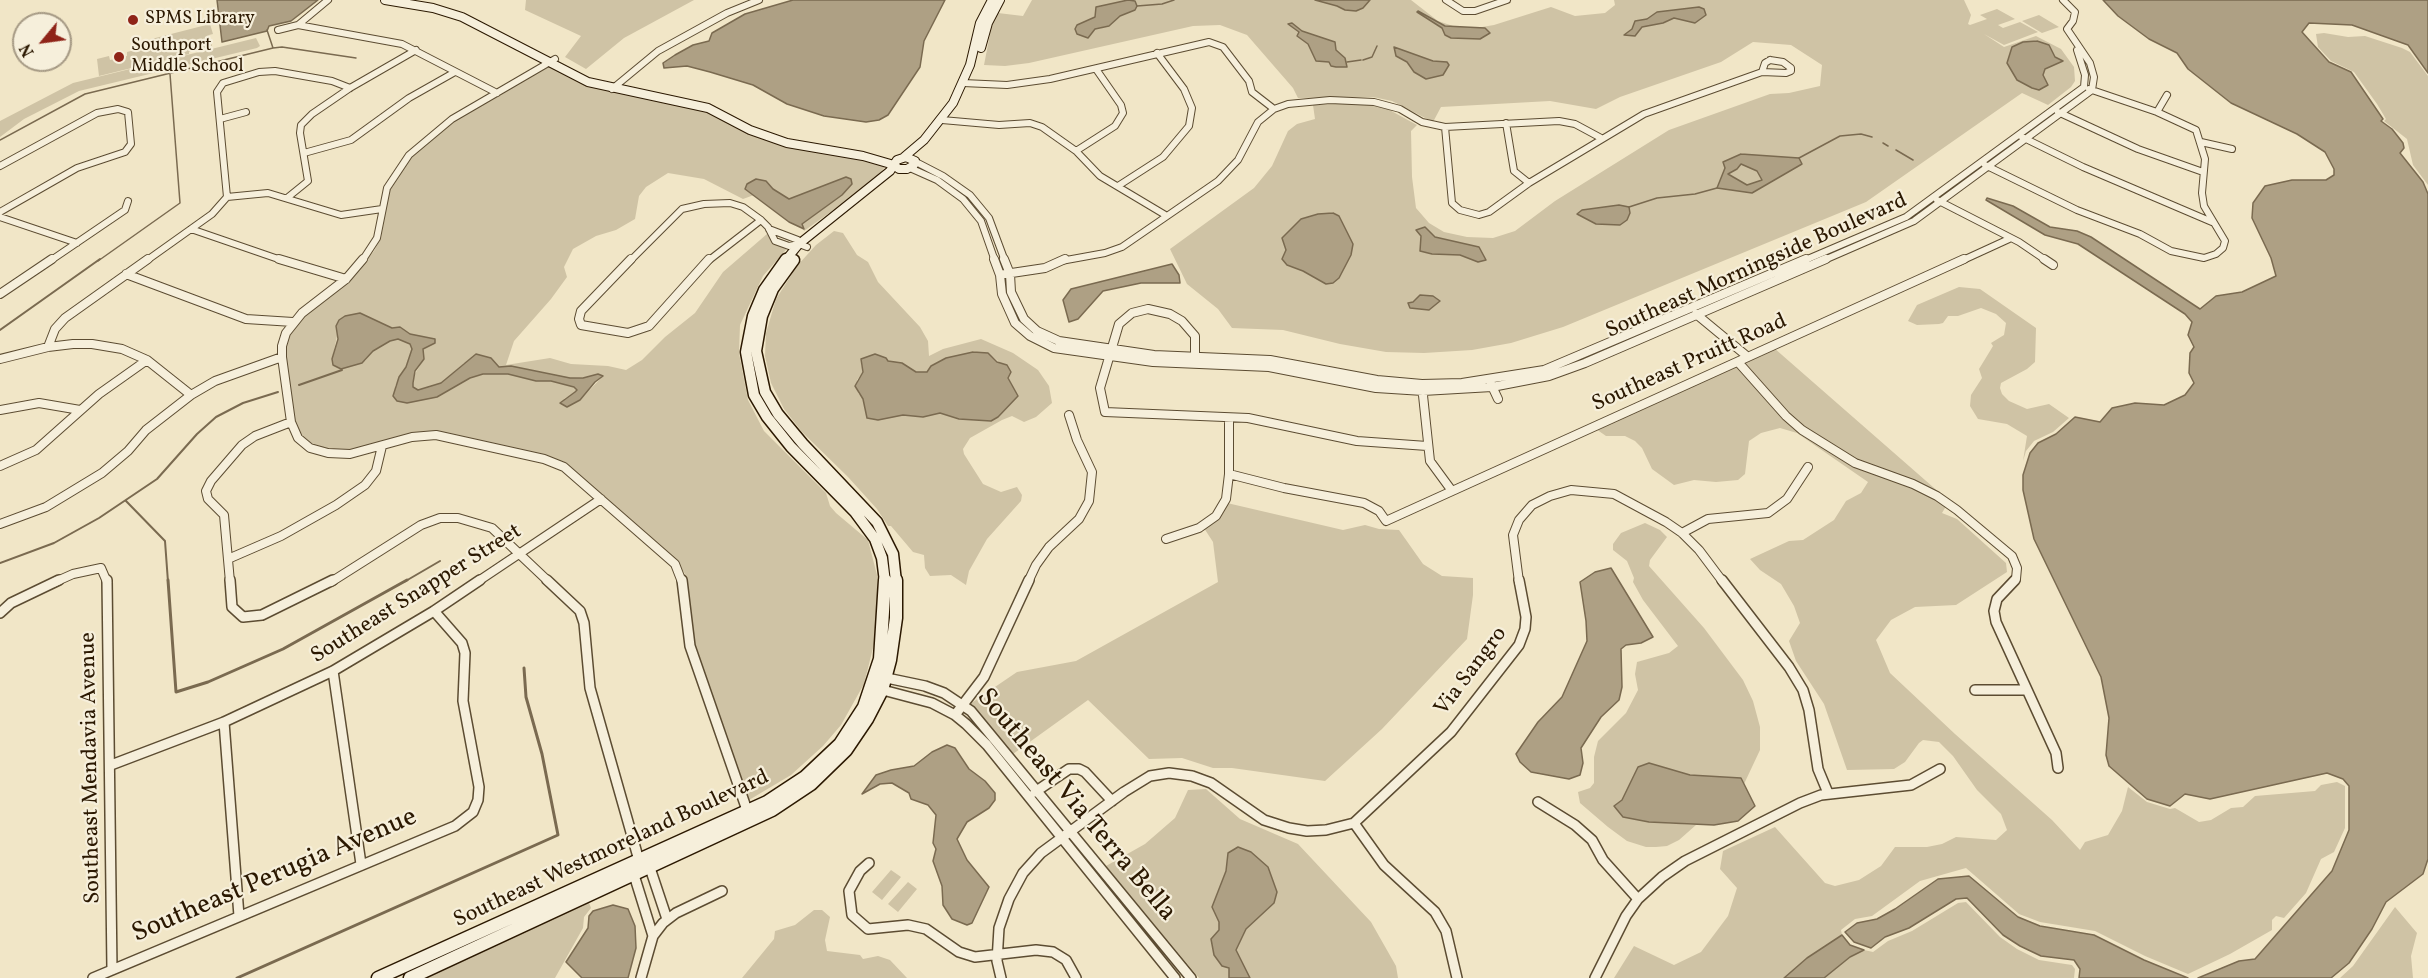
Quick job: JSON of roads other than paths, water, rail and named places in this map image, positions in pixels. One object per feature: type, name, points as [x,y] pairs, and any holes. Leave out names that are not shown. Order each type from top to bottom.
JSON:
[{"type":"street","points":[[298,25],[328,0]]},
{"type":"street","name":"Southeast Morningside Boulevard","points":[[389,0],[451,11]]},
{"type":"street","name":"Southeast Morningside Boulevard","points":[[410,0],[451,11],[503,34],[575,76],[614,87],[690,100],[787,143],[905,163],[941,179],[975,201],[993,227],[1010,274],[1011,292],[1024,319],[1037,331],[1059,341],[1153,362],[1195,359],[1270,363],[1342,378],[1422,388],[1550,376],[1698,315],[1914,221],[2092,90]]},
{"type":"street","points":[[614,87],[658,51],[727,13],[759,0]]},
{"type":"street","name":"Southeast Westmoreland Boulevard","points":[[967,83],[980,23],[992,0]]},
{"type":"street","name":"Southeast Westmoreland Boulevard","points":[[410,978],[749,816],[788,790],[840,744],[879,683],[886,589],[882,558],[875,539],[855,512],[791,447],[767,417],[754,395],[746,352],[753,316],[764,290],[803,246],[905,163],[945,120],[967,83],[988,23],[1000,0]]},
{"type":"street","points":[[1446,0],[1463,10],[1475,10],[1507,0]]},
{"type":"street","points":[[2063,0],[2072,7],[2074,12],[2073,21],[2067,29],[2090,63],[2094,77],[2092,90]]},
{"type":"street","points":[[278,30],[298,25],[383,39],[416,50],[497,93]]},
{"type":"street","points":[[967,83],[1007,85],[1050,79],[1201,43],[1215,42],[1239,67],[1252,92],[1274,109]]},
{"type":"street","points":[[1981,163],[2077,210],[2140,234],[2187,256],[2204,258],[2216,254],[2223,248],[2225,241],[2212,222],[2203,200],[2205,159],[2196,130],[2157,112],[2084,87],[2085,75],[2075,43]]},
{"type":"street","points":[[286,198],[308,181],[300,133],[301,124],[350,88],[416,50]]},
{"type":"street","points":[[1118,186],[1163,157],[1189,126],[1192,108],[1184,89],[1157,53]]},
{"type":"street","points":[[552,61],[440,128],[409,155],[387,188],[377,238],[360,266],[293,322],[282,346],[291,422],[298,438],[310,448],[328,453],[350,454],[412,437],[436,435],[544,459],[564,467],[675,564],[681,575],[690,646],[749,816]]},
{"type":"street","points":[[1076,151],[1115,126],[1123,113],[1121,105],[1096,69]]},
{"type":"street","points":[[227,197],[217,92],[219,87],[231,79],[275,71],[332,81],[350,88]]},
{"type":"street","points":[[304,153],[351,140],[399,104],[455,72]]},
{"type":"street","points":[[1445,127],[1450,198],[1460,210],[1479,215],[1489,212],[1529,183],[1644,114],[1762,72]]},
{"type":"street","name":"Southeast Morningside Boulevard","points":[[1491,383],[1544,370],[1564,362],[1906,217],[2084,87]]},
{"type":"street","points":[[2157,112],[2167,96]]},
{"type":"street","points":[[1000,275],[1045,268],[1065,259],[1105,253],[1122,247],[1218,181],[1238,160],[1258,122],[1274,109],[1304,102],[1358,99],[1387,104],[1422,122],[1445,127],[1567,122],[1601,138]]},
{"type":"street","points":[[0,166],[97,112],[123,109],[130,116],[131,144],[129,148],[118,156],[77,168],[0,212]]},
{"type":"street","points":[[2054,110],[2138,149],[2204,172]]},
{"type":"street","points":[[220,119],[246,112]]},
{"type":"street","points":[[945,120],[999,125],[1030,123],[1042,127],[1076,151],[1100,176],[1167,216]]},
{"type":"street","points":[[1506,123],[1514,171],[1529,183]]},
{"type":"street","points":[[2018,135],[2083,167],[2212,222]]},
{"type":"street","points":[[2201,142],[2232,149]]},
{"type":"street","name":"Southeast Morningside Boulevard","points":[[941,179],[965,202],[984,229],[1000,275],[1002,294],[1015,323],[1030,336],[1054,348],[1112,354]]},
{"type":"street","points":[[48,347],[55,329],[65,318],[212,214],[227,197],[263,192],[341,215],[382,208]]},
{"type":"street","points":[[1932,198],[2009,239],[2019,242],[2053,265]]},
{"type":"street","points":[[2,291],[125,210],[129,201]]},
{"type":"street","points":[[965,202],[975,201]]},
{"type":"street","points":[[761,220],[709,259],[649,326],[628,333],[581,325],[579,319],[581,311],[682,209],[704,204],[730,203],[743,207],[761,220],[775,241],[789,246],[803,246]]},
{"type":"street","points":[[0,217],[77,243]]},
{"type":"street","points":[[984,229],[993,227]]},
{"type":"street","points":[[1881,227],[1888,232]]},
{"type":"street","points":[[191,229],[308,269],[346,279]]},
{"type":"street","name":"Southeast Pruitt Road","points":[[1229,474],[1284,488],[1364,503],[1379,511],[1386,521],[2009,239]]},
{"type":"street","points":[[1820,253],[1827,258]]},
{"type":"street","points":[[126,274],[246,319],[293,322]]},
{"type":"street","points":[[1756,279],[1763,285]]},
{"type":"street","points":[[1195,359],[1195,336],[1182,321],[1170,314],[1148,309],[1132,313],[1119,324],[1112,354],[1100,388],[1105,412],[1267,421],[1357,441],[1427,446]]},
{"type":"street","points":[[1691,309],[1748,357]]},
{"type":"street","points":[[1015,323],[1024,319]]},
{"type":"street","points":[[1630,335],[1636,341]]},
{"type":"street","points":[[0,359],[48,347],[92,344],[122,349],[147,360],[191,395]]},
{"type":"street","points":[[0,524],[46,507],[102,473],[128,451],[146,430],[191,395],[215,381],[282,357]]},
{"type":"street","points":[[0,466],[36,450],[114,382],[147,360]]},
{"type":"street","points":[[1564,362],[1571,368]]},
{"type":"street","points":[[1738,362],[1786,416],[1802,430],[1855,463],[1913,484],[1937,496],[1958,510],[2012,556],[2017,568],[2016,579],[1997,599],[1996,622],[2056,753],[2058,768]]},
{"type":"street","points":[[1491,383],[1498,399]]},
{"type":"street","points":[[1422,388],[1427,446],[1435,470],[1452,491]]},
{"type":"street","points":[[0,410],[39,403],[80,410]]},
{"type":"street","points":[[955,715],[984,677],[1036,565],[1049,547],[1079,519],[1089,501],[1092,471],[1077,440],[1070,415]]},
{"type":"street","points":[[1166,539],[1199,528],[1216,516],[1226,499],[1229,474],[1229,418]]},
{"type":"street","points":[[291,422],[255,436],[242,445],[211,481],[206,491],[208,499],[224,515],[232,607],[243,617],[262,615],[324,586],[421,525],[440,518],[458,518],[492,528],[580,611],[584,623],[590,688],[642,869],[653,936]]},
{"type":"street","points":[[228,559],[281,536],[336,505],[365,485],[376,471],[382,446]]},
{"type":"street","points":[[1682,533],[1708,519],[1768,513],[1787,499],[1808,468]]},
{"type":"street","name":"Via Sangro","points":[[1001,978],[997,954],[999,928],[1009,899],[1023,873],[1041,853],[1112,801],[1150,777],[1169,773],[1192,776],[1211,783],[1264,819],[1289,828],[1307,831],[1326,830],[1354,823],[1451,732],[1519,645],[1525,629],[1526,617],[1514,554],[1513,535],[1519,520],[1532,506],[1550,496],[1571,490],[1614,494],[1682,533],[1699,550],[1789,667],[1803,690],[1809,710],[1818,769],[1828,793]]},
{"type":"street","name":"Southeast Snapper Street","points":[[111,765],[224,722],[333,671],[434,611],[601,499]]},
{"type":"street","name":"Southeast Mendavia Avenue","points":[[0,613],[11,603],[73,574],[100,568],[106,579],[111,765],[112,970]]},
{"type":"street","name":"Southeast Perugia Avenue","points":[[93,978],[455,826],[473,812],[478,800],[479,787],[465,711],[465,653],[462,643],[434,611]]},
{"type":"street","points":[[333,671],[361,864]]},
{"type":"street","name":"Southeast Via Terra Bella","points":[[879,683],[925,686],[963,704],[1037,790],[1191,978]]},
{"type":"street","name":"Southeast Via Terra Bella","points":[[879,683],[932,703],[955,715],[987,745],[1175,978]]},
{"type":"street","points":[[1975,690],[2026,690]]},
{"type":"street","points":[[224,722],[239,916]]},
{"type":"street","points":[[1028,797],[1069,769],[1085,772],[1112,801]]},
{"type":"street","points":[[1595,978],[1626,916],[1638,899],[1662,877],[1685,861],[1800,803],[1828,793],[1911,785],[1940,770]]},
{"type":"street","points":[[1538,802],[1575,825],[1592,840],[1604,860],[1638,899]]},
{"type":"street","points":[[1354,823],[1384,865],[1435,912],[1446,931],[1457,978]]},
{"type":"street","points":[[869,863],[860,871],[849,891],[852,915],[868,929],[908,925],[926,929],[959,952],[975,957],[1036,950],[1053,952],[1066,960],[1076,978]]},
{"type":"street","points":[[642,869],[667,919]]},
{"type":"street","name":"Southeast Westmoreland Boulevard","points":[[378,978],[642,869]]},
{"type":"street","points":[[641,978],[653,936],[667,919],[687,906],[722,891]]},
{"type":"waterway","points":[[1137,6],[1162,4],[1174,0]]},
{"type":"waterway","points":[[267,30],[273,48]]},
{"type":"waterway","points":[[1363,60],[1372,57],[1377,46]]},
{"type":"waterway","points":[[273,48],[282,47],[356,58]]},
{"type":"waterway","points":[[0,140],[85,94],[273,48]]},
{"type":"waterway","points":[[1347,62],[1361,60]]},
{"type":"waterway","points":[[98,261],[180,203],[170,74]]},
{"type":"waterway","points":[[1799,158],[1840,136],[1861,134],[1872,137]]},
{"type":"waterway","points":[[1883,143],[1888,146]]},
{"type":"waterway","points":[[1896,150],[1913,160]]},
{"type":"waterway","points":[[1629,207],[1657,198],[1695,194],[1717,188]]},
{"type":"waterway","points":[[0,330],[100,259]]},
{"type":"waterway","points":[[299,385],[342,370]]},
{"type":"waterway","points":[[0,563],[54,543],[99,518],[157,479],[197,434],[216,417],[243,403],[278,392]]},
{"type":"waterway","points":[[126,501],[165,541],[168,582]]},
{"type":"waterway","points":[[404,582],[440,561]]},
{"type":"waterway","points":[[168,580],[176,692],[208,682],[283,649],[407,580]]},
{"type":"waterway","points":[[237,978],[558,835],[542,754],[526,697],[524,668]]},
{"type":"place","name":"SPMS Library","points":[[133,20]]},
{"type":"place","name":"Southport Middle School","points":[[119,57]]}]
